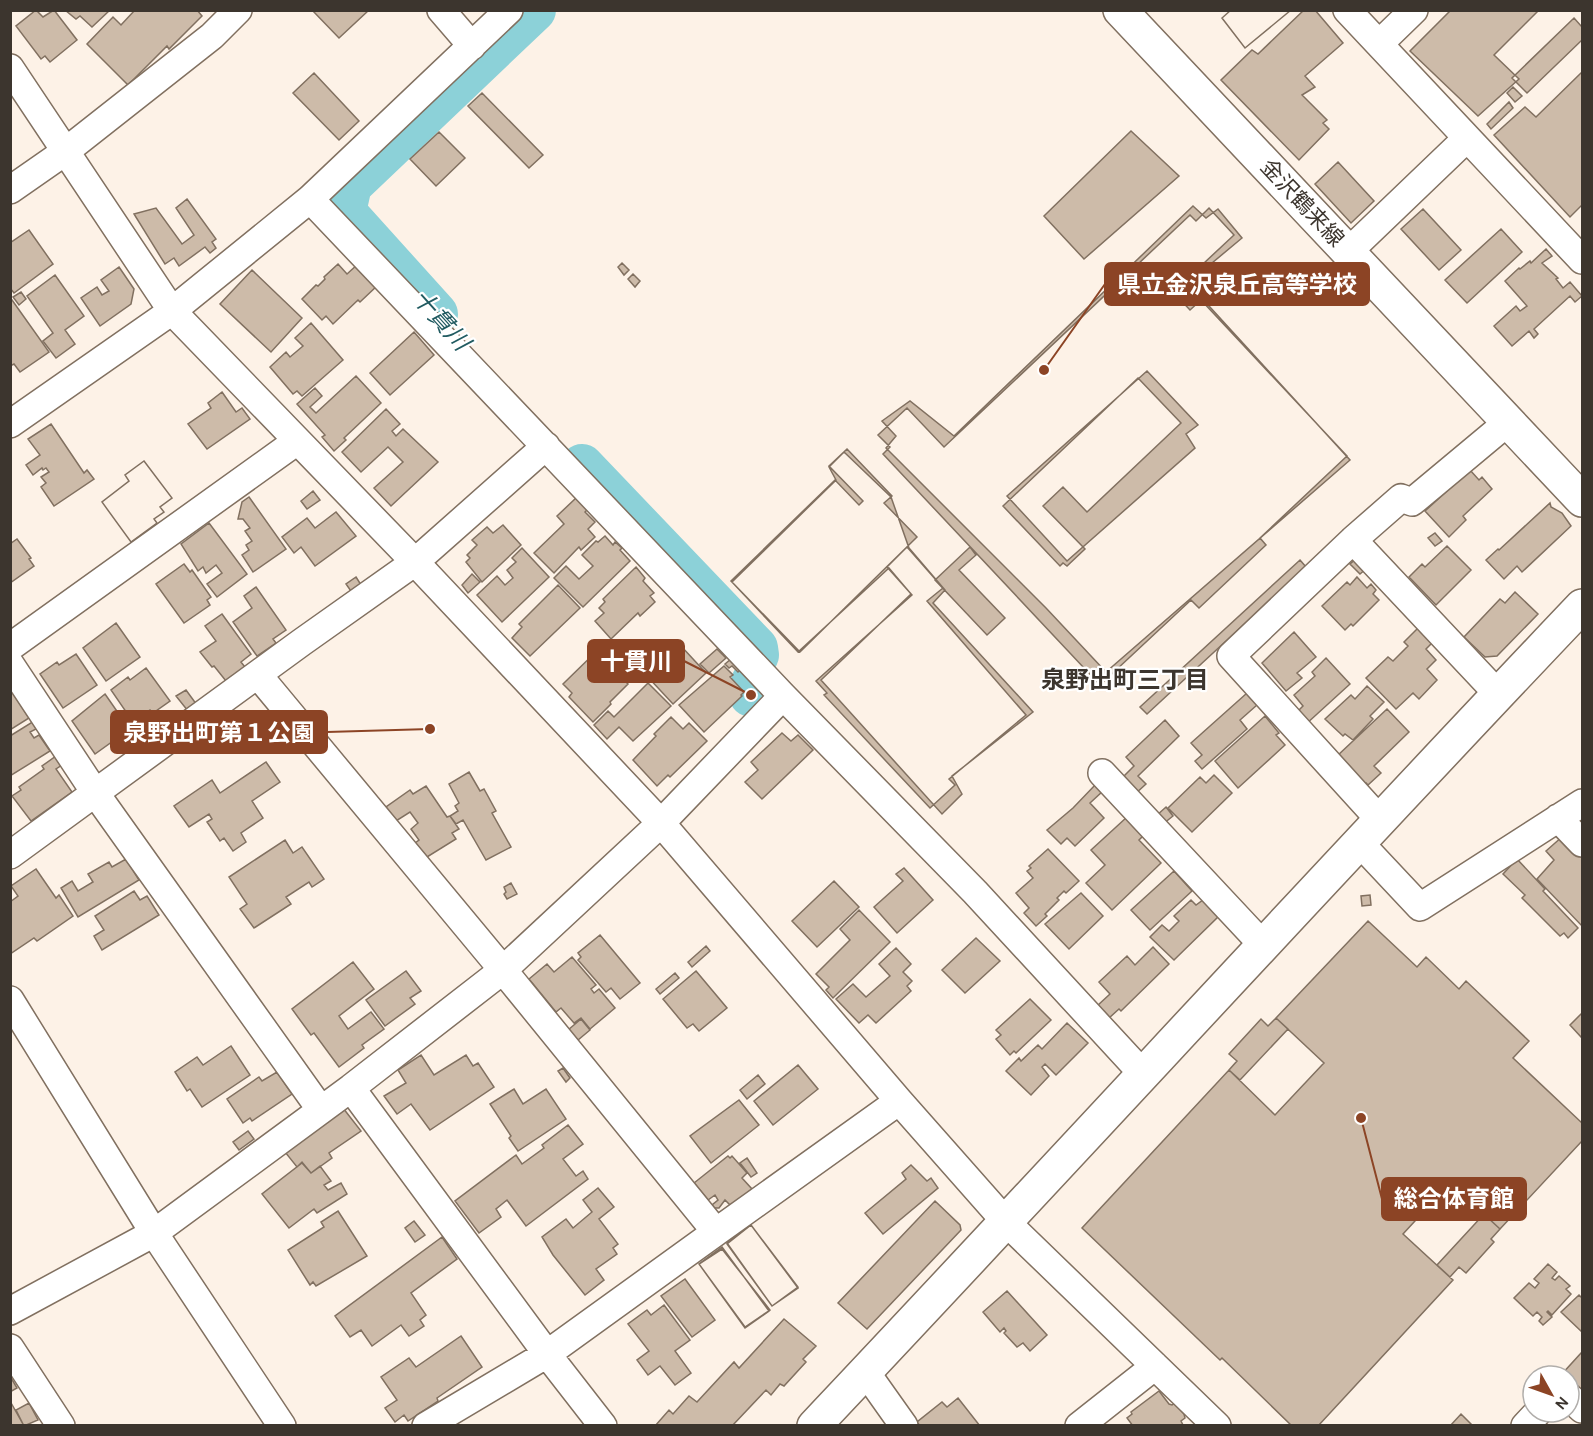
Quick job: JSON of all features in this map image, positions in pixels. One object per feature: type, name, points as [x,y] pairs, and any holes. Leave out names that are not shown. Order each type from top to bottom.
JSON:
[{"type":"street","points":[[10,190],[66,151],[212,36],[238,10]]},
{"type":"street","points":[[441,10],[472,46]]},
{"type":"street","points":[[10,424],[172,311],[310,199],[509,10]]},
{"type":"street","name":"金沢鶴来線","points":[[1120,10],[1582,500]]},
{"type":"street","points":[[1347,10],[1467,138],[1578,247]]},
{"type":"street","points":[[1379,44],[1414,10]]},
{"type":"street","points":[[10,68],[172,311],[415,562],[661,823],[1005,1221],[1216,1425]]},
{"type":"street","points":[[1348,252],[1467,138]]},
{"type":"street","points":[[310,199],[783,696],[975,892],[1143,1074]]},
{"type":"street","points":[[1508,422],[1412,502],[1401,498],[1353,540],[1232,656],[1369,830],[1420,907],[1582,803]]},
{"type":"street","points":[[10,647],[297,441]]},
{"type":"street","points":[[10,855],[415,562],[546,446]]},
{"type":"street","points":[[1353,540],[1498,694]]},
{"type":"street","points":[[814,1425],[1369,830],[1582,606]]},
{"type":"street","points":[[10,664],[96,794],[321,1110]]},
{"type":"street","points":[[258,675],[503,970],[716,1232]]},
{"type":"street","points":[[10,1311],[154,1233],[351,1088],[503,970],[661,823],[783,696]]},
{"type":"street","points":[[1102,773],[1263,945]]},
{"type":"street","points":[[1558,818],[1582,843]]},
{"type":"street","points":[[10,1000],[154,1233],[282,1425]]},
{"type":"street","points":[[351,1088],[547,1354],[603,1425]]},
{"type":"street","points":[[426,1425],[547,1354],[899,1101]]},
{"type":"street","points":[[10,1348],[61,1425]]},
{"type":"street","points":[[1079,1425],[1155,1366]]},
{"type":"street","points":[[865,1371],[904,1425]]},
{"type":"building","points":[[36,10],[43,17],[54,10],[77,40],[50,62],[45,56],[41,59],[16,26]]},
{"type":"building","points":[[65,10],[110,10],[92,27],[80,16],[76,19]]},
{"type":"building","points":[[135,10],[197,10],[202,16],[169,49],[167,46],[128,85],[87,44],[113,17],[121,25]]},
{"type":"building","points":[[312,10],[369,10],[339,38]]},
{"type":"building","points":[[1231,10],[1291,10],[1245,48],[1222,18]]},
{"type":"building","points":[[1231,10],[1291,10],[1245,48],[1222,18]]},
{"type":"building","points":[[1304,10],[1315,10],[1343,43],[1305,76],[1315,87],[1302,95],[1327,120],[1323,123],[1329,129],[1299,160],[1221,80],[1252,50],[1258,54]]},
{"type":"building","points":[[1451,10],[1539,10],[1494,55],[1519,79],[1478,116],[1410,51]]},
{"type":"building","points":[[1574,18],[1582,27],[1582,40],[1527,93],[1512,78]]},
{"type":"building","points":[[1582,72],[1582,205],[1570,217],[1494,135],[1525,107],[1536,117]]},
{"type":"building","points":[[314,73],[359,121],[339,140],[293,93]]},
{"type":"building","points":[[1513,87],[1522,96],[1515,102],[1507,93]]},
{"type":"building","points":[[482,93],[543,155],[529,168],[468,106]]},
{"type":"building","points":[[1509,102],[1513,108],[1491,129],[1487,124]]},
{"type":"building","points":[[1131,131],[1179,176],[1084,259],[1044,216]]},
{"type":"building","points":[[439,132],[465,158],[436,186],[410,159]]},
{"type":"building","points":[[1338,162],[1374,201],[1351,223],[1315,184]]},
{"type":"building","points":[[187,199],[216,239],[212,242],[216,248],[210,253],[205,247],[179,266],[174,258],[165,264],[134,214],[156,208],[182,244],[194,235],[176,208]]},
{"type":"building","points":[[1193,206],[1206,218],[1218,209],[1242,238],[1188,283],[1350,460],[1106,672],[1046,608],[886,448],[896,436],[882,421],[910,401],[954,436]],"holes":[[[1147,371],[1198,425],[1186,434],[1195,448],[1067,561],[1007,496]]]},
{"type":"building","points":[[1209,208],[1234,235],[1173,292],[1190,310],[1201,300],[1347,456],[1260,538],[1266,545],[1199,608],[1191,600],[1100,685],[883,454],[890,447],[878,435],[907,408],[944,447],[1190,215],[1196,221]]},
{"type":"building","points":[[1423,209],[1461,250],[1439,270],[1401,229]]},
{"type":"building","points":[[1501,229],[1522,252],[1467,303],[1445,280]]},
{"type":"building","points":[[29,230],[53,264],[14,293],[10,288],[10,243]]},
{"type":"building","points":[[1546,249],[1552,256],[1542,263],[1558,278],[1556,279],[1563,288],[1570,282],[1582,296],[1575,302],[1570,296],[1534,329],[1538,334],[1534,338],[1529,331],[1512,346],[1494,326],[1516,306],[1520,311],[1527,306],[1505,281],[1519,268],[1530,261],[1531,263]]},
{"type":"building","points":[[622,263],[629,270],[624,275],[618,267]]},
{"type":"building","points":[[338,264],[347,274],[358,264],[378,285],[333,324],[326,316],[322,320],[302,299],[316,285],[318,286]]},
{"type":"building","points":[[119,267],[134,289],[131,304],[100,326],[81,298],[97,287],[102,295],[109,291],[101,280]]},
{"type":"building","points":[[252,270],[302,318],[271,352],[220,304]]},
{"type":"building","points":[[633,274],[640,281],[635,287],[628,279]]},
{"type":"building","points":[[55,275],[84,316],[65,330],[75,344],[56,358],[43,341],[53,333],[27,296]]},
{"type":"building","points":[[21,292],[26,299],[19,305],[13,297]]},
{"type":"building","points":[[12,300],[49,352],[20,372],[14,364],[10,366],[10,301]]},
{"type":"building","points":[[311,323],[343,360],[302,396],[297,391],[293,394],[270,367],[286,352],[290,357],[303,346],[295,338]]},
{"type":"building","points":[[414,332],[434,355],[390,395],[370,373]]},
{"type":"building","points":[[356,376],[381,403],[344,438],[346,440],[334,451],[322,437],[325,435],[297,404],[315,388],[322,396],[310,407],[316,413]]},
{"type":"building","points":[[1138,378],[1181,423],[1087,512],[1063,487],[1043,506],[1085,549],[1067,566],[1063,563],[1060,566],[1003,506]]},
{"type":"building","points":[[222,392],[236,412],[242,408],[250,419],[207,449],[188,424],[211,408],[208,403]]},
{"type":"building","points":[[386,409],[400,424],[392,431],[396,436],[403,429],[438,462],[391,506],[374,488],[403,462],[388,447],[361,472],[342,452]]},
{"type":"building","points":[[51,424],[84,473],[87,470],[94,479],[54,506],[41,487],[46,483],[41,477],[49,472],[46,468],[43,470],[42,468],[33,475],[26,465],[40,455],[28,439]]},
{"type":"building","points":[[847,449],[892,496],[884,503],[917,537],[800,652],[731,581],[835,480],[859,505],[863,501],[829,466]]},
{"type":"building","points":[[844,452],[891,497],[909,548],[945,590],[933,603],[1033,712],[952,776],[962,794],[942,814],[821,680],[911,594],[889,568],[798,652],[732,582],[836,480],[829,467]]},
{"type":"building","points":[[144,461],[172,498],[160,507],[164,512],[154,519],[157,523],[131,542],[102,502],[129,481],[125,475]]},
{"type":"building","points":[[144,461],[172,498],[160,507],[164,512],[154,519],[157,523],[131,542],[102,502],[129,481],[125,475]]},
{"type":"building","points":[[1470,470],[1479,480],[1482,477],[1492,489],[1463,516],[1466,520],[1449,537],[1425,511]]},
{"type":"building","points":[[313,491],[320,500],[307,509],[301,501]]},
{"type":"building","points":[[249,497],[286,549],[253,572],[242,555],[249,550],[246,545],[252,541],[245,531],[250,528],[243,519],[238,519],[242,502]]},
{"type":"building","points":[[576,498],[588,509],[585,512],[595,522],[588,529],[595,537],[581,550],[579,547],[554,573],[534,553],[564,524],[557,516]]},
{"type":"building","points":[[1550,503],[1551,507],[1562,513],[1571,526],[1522,572],[1517,566],[1504,579],[1486,560]]},
{"type":"building","points":[[336,512],[356,536],[315,566],[301,547],[294,553],[282,537],[307,518],[315,528]]},
{"type":"building","points":[[209,523],[247,574],[217,597],[207,584],[222,573],[216,565],[206,573],[203,567],[198,571],[181,544]]},
{"type":"building","points":[[503,525],[521,545],[482,582],[466,562],[470,558],[467,555],[477,545],[472,540],[487,527],[493,533]]},
{"type":"building","points":[[1435,533],[1442,541],[1435,546],[1428,538]]},
{"type":"building","points":[[605,536],[613,545],[615,542],[622,548],[620,550],[630,561],[583,607],[554,578],[566,566],[579,579],[593,566],[582,555],[596,541],[598,542]]},
{"type":"building","points":[[17,539],[34,566],[10,583],[10,544]]},
{"type":"building","points":[[1447,546],[1471,570],[1436,605],[1409,577],[1422,564],[1425,567]]},
{"type":"building","points":[[907,547],[943,588],[927,601],[1026,715],[949,779],[955,785],[930,808],[824,695],[827,693],[816,681],[912,595],[887,567]]},
{"type":"building","points":[[970,547],[976,555],[959,570],[1005,618],[987,635],[935,580]]},
{"type":"building","points":[[522,548],[549,577],[502,622],[477,595],[497,576],[505,585],[513,578],[507,570],[516,562],[512,558]]},
{"type":"building","points":[[1357,558],[1367,568],[1360,574],[1350,564]]},
{"type":"building","points":[[1300,560],[1306,567],[1147,714],[1140,707]]},
{"type":"building","points":[[184,564],[190,572],[192,570],[211,597],[207,600],[210,605],[184,623],[156,584]]},
{"type":"building","points":[[636,567],[645,578],[643,581],[654,593],[650,596],[655,602],[640,616],[638,613],[611,639],[595,621],[604,613],[599,608],[605,602],[603,599]]},
{"type":"building","points":[[472,574],[480,582],[468,593],[462,585]]},
{"type":"building","points":[[356,577],[363,588],[353,594],[346,584]]},
{"type":"building","points":[[1357,577],[1367,588],[1371,584],[1376,590],[1373,594],[1379,600],[1353,626],[1351,624],[1345,630],[1322,606],[1347,582],[1350,585]]},
{"type":"building","points":[[558,585],[580,608],[530,656],[512,638],[522,627],[519,624]]},
{"type":"building","points":[[256,587],[286,630],[273,639],[276,643],[257,656],[233,622],[252,608],[244,596]]},
{"type":"building","points":[[1515,592],[1538,614],[1497,656],[1485,657],[1464,637],[1500,599],[1505,603]]},
{"type":"building","points":[[222,614],[251,654],[241,662],[245,667],[226,681],[200,652],[216,641],[205,626]]},
{"type":"building","points":[[116,623],[140,657],[106,681],[83,648]]},
{"type":"building","points":[[1420,626],[1434,641],[1426,649],[1436,660],[1427,669],[1437,680],[1419,699],[1413,693],[1396,709],[1366,678],[1388,657],[1393,661],[1408,646],[1404,642]]},
{"type":"building","points":[[1294,632],[1316,657],[1297,673],[1302,678],[1286,691],[1262,663]]},
{"type":"building","points":[[607,641],[637,671],[610,702],[611,704],[593,722],[569,697],[572,693],[563,684]]},
{"type":"building","points":[[681,646],[706,673],[673,704],[646,675],[657,665],[659,667]]},
{"type":"building","points":[[717,649],[726,658],[709,673],[700,664]]},
{"type":"building","points":[[76,654],[97,685],[63,708],[40,674],[57,662],[59,665]]},
{"type":"building","points":[[1326,658],[1350,684],[1305,725],[1295,714],[1303,706],[1294,695],[1315,676],[1312,672]]},
{"type":"building","points":[[731,659],[741,669],[738,672],[732,666],[729,668],[725,664]]},
{"type":"building","points":[[724,666],[733,675],[730,677],[744,692],[704,732],[679,705]]},
{"type":"building","points":[[146,668],[170,701],[153,713],[150,710],[133,722],[111,690],[128,677],[130,680]]},
{"type":"building","points":[[648,683],[671,706],[633,741],[619,727],[607,739],[594,725],[608,711],[614,717]]},
{"type":"building","points":[[1367,686],[1384,702],[1370,716],[1373,719],[1353,740],[1345,734],[1343,736],[1325,719],[1351,695],[1355,699]]},
{"type":"building","points":[[10,688],[29,718],[10,730]]},
{"type":"building","points":[[186,690],[197,705],[188,711],[176,696]]},
{"type":"building","points":[[1247,693],[1257,705],[1240,720],[1247,729],[1202,769],[1195,761],[1202,755],[1191,743]]},
{"type":"building","points":[[105,694],[128,727],[111,738],[113,741],[95,754],[72,721]]},
{"type":"building","points":[[1387,709],[1409,732],[1374,766],[1381,773],[1368,785],[1366,783],[1363,785],[1336,757]]},
{"type":"building","points":[[1265,716],[1279,733],[1276,735],[1285,745],[1238,788],[1215,761]]},
{"type":"building","points":[[671,717],[683,729],[689,723],[707,741],[670,777],[668,775],[657,786],[633,760]]},
{"type":"building","points":[[1165,720],[1179,736],[1138,776],[1146,784],[1134,795],[1120,780],[1134,766],[1126,757]]},
{"type":"building","points":[[34,721],[38,728],[30,732],[34,738],[39,735],[50,751],[10,776],[10,736]]},
{"type":"building","points":[[782,733],[791,741],[798,735],[813,750],[762,799],[745,782],[758,770],[751,762]]},
{"type":"building","points":[[56,756],[62,765],[56,769],[72,792],[31,821],[12,796],[21,790],[19,787],[44,769],[42,766]]},
{"type":"building","points":[[266,762],[280,782],[252,801],[263,818],[241,833],[246,842],[233,851],[224,838],[220,841],[207,822],[212,819],[209,814],[189,827],[174,806],[212,780],[220,793]]},
{"type":"building","points":[[469,772],[480,791],[484,789],[496,811],[492,813],[511,847],[486,860],[463,820],[456,824],[450,816],[458,811],[455,806],[459,803],[449,784]]},
{"type":"building","points":[[1214,775],[1232,793],[1192,832],[1168,808],[1200,777],[1206,783]]},
{"type":"building","points":[[1096,784],[1103,791],[1090,803],[1104,818],[1075,846],[1067,838],[1061,844],[1047,830]]},
{"type":"building","points":[[426,786],[447,817],[450,816],[459,829],[452,833],[456,839],[427,857],[415,843],[419,840],[411,829],[418,823],[410,812],[396,821],[386,807],[410,790],[413,794]]},
{"type":"building","points":[[1166,807],[1173,816],[1163,824],[1156,816]]},
{"type":"building","points":[[1127,817],[1144,835],[1139,840],[1161,863],[1112,910],[1086,883],[1105,865],[1091,850]]},
{"type":"building","points":[[1563,836],[1582,856],[1582,926],[1537,879],[1554,860],[1546,851]]},
{"type":"building","points":[[285,840],[293,853],[302,847],[324,879],[312,887],[309,882],[286,897],[291,904],[254,928],[240,909],[247,904],[229,877]]},
{"type":"building","points":[[1048,849],[1079,881],[1057,898],[1059,900],[1045,914],[1047,916],[1036,926],[1024,913],[1029,908],[1016,893],[1033,878],[1027,871],[1031,868],[1029,866]]},
{"type":"building","points":[[126,859],[139,880],[78,917],[61,888],[72,881],[78,891],[93,882],[88,874],[109,862],[112,867]]},
{"type":"building","points":[[1517,859],[1578,928],[1568,938],[1564,933],[1560,936],[1522,898],[1525,895],[1503,874]]},
{"type":"building","points":[[904,868],[933,900],[897,933],[874,907],[903,881],[896,874]]},
{"type":"building","points":[[36,869],[56,898],[59,895],[73,916],[37,941],[34,938],[10,954],[10,902],[18,896],[11,886]]},
{"type":"building","points":[[1174,871],[1192,891],[1150,930],[1131,910]]},
{"type":"building","points":[[834,881],[859,907],[817,947],[792,921]]},
{"type":"building","points":[[511,883],[517,894],[507,899],[504,887]]},
{"type":"building","points":[[134,891],[140,900],[147,896],[159,915],[102,950],[94,936],[104,930],[95,916]]},
{"type":"building","points":[[1081,893],[1103,916],[1069,949],[1045,924]]},
{"type":"building","points":[[1370,895],[1371,905],[1362,906],[1361,896]]},
{"type":"building","points":[[1191,900],[1196,905],[1203,900],[1221,914],[1174,960],[1150,937],[1162,925],[1169,931],[1179,921],[1174,916]]},
{"type":"building","points":[[859,910],[890,942],[833,998],[826,990],[829,987],[816,974],[850,940],[840,929]]},
{"type":"building","points":[[1368,921],[1417,967],[1426,957],[1459,989],[1466,981],[1529,1041],[1513,1058],[1582,1123],[1582,1141],[1500,1229],[1450,1183],[1403,1234],[1453,1280],[1318,1426],[1292,1426],[1082,1228],[1229,1070],[1275,1115],[1324,1063],[1276,1018]]},
{"type":"building","points":[[600,935],[640,983],[620,999],[611,988],[606,992],[578,960],[581,957],[578,953]]},
{"type":"building","points":[[976,938],[1000,961],[965,993],[942,970]]},
{"type":"building","points":[[706,946],[710,951],[692,967],[688,962]]},
{"type":"building","points":[[1153,947],[1169,964],[1121,1011],[1119,1009],[1109,1018],[1097,1006],[1110,994],[1099,982],[1127,956],[1135,965]]},
{"type":"building","points":[[896,948],[911,964],[903,972],[912,981],[907,986],[911,991],[876,1023],[868,1015],[859,1023],[836,999],[853,984],[866,997],[890,976],[879,964]]},
{"type":"building","points":[[572,957],[596,985],[591,989],[594,993],[599,989],[615,1008],[590,1029],[581,1018],[574,1023],[561,1008],[556,1012],[529,979],[547,964],[554,972]]},
{"type":"building","points":[[353,962],[374,989],[339,1016],[348,1029],[371,1012],[384,1029],[362,1045],[364,1048],[339,1067],[314,1033],[311,1035],[292,1009]]},
{"type":"building","points":[[406,971],[421,991],[410,998],[415,1004],[385,1026],[366,1000]]},
{"type":"building","points":[[696,971],[727,1008],[699,1031],[693,1024],[687,1028],[663,999]]},
{"type":"building","points":[[675,973],[679,978],[660,994],[656,989]]},
{"type":"building","points":[[1030,999],[1051,1020],[1016,1053],[1014,1051],[1010,1055],[996,1039],[1001,1035],[996,1030]]},
{"type":"building","points":[[1582,1013],[1582,1038],[1570,1025]]},
{"type":"building","points":[[1276,1018],[1288,1029],[1240,1080],[1229,1070],[1237,1061],[1229,1054],[1261,1019],[1268,1026]]},
{"type":"building","points":[[581,1019],[590,1030],[578,1040],[568,1030]]},
{"type":"building","points":[[1067,1023],[1088,1043],[1056,1075],[1045,1064],[1042,1067],[1049,1076],[1031,1095],[1006,1071],[1019,1058],[1021,1061],[1038,1045],[1042,1049]]},
{"type":"building","points":[[231,1046],[250,1075],[202,1107],[190,1089],[187,1091],[175,1072],[197,1057],[203,1065]]},
{"type":"building","points":[[421,1055],[434,1075],[466,1055],[473,1066],[478,1063],[494,1087],[430,1130],[411,1104],[397,1114],[384,1096],[406,1083],[398,1070]]},
{"type":"building","points":[[798,1065],[818,1089],[773,1125],[754,1101]]},
{"type":"building","points":[[563,1068],[570,1078],[566,1082],[558,1071]]},
{"type":"building","points":[[277,1072],[292,1094],[252,1121],[250,1118],[243,1123],[227,1099],[259,1077],[262,1081]]},
{"type":"building","points":[[758,1075],[765,1084],[747,1099],[740,1090]]},
{"type":"building","points":[[514,1089],[523,1104],[546,1089],[566,1119],[518,1151],[490,1104]]},
{"type":"building","points":[[739,1100],[759,1125],[711,1163],[690,1136]]},
{"type":"building","points":[[343,1108],[361,1131],[329,1153],[332,1158],[311,1173],[302,1162],[297,1167],[285,1152]]},
{"type":"building","points":[[568,1125],[583,1144],[563,1159],[576,1176],[583,1171],[588,1179],[526,1226],[507,1200],[496,1209],[501,1217],[479,1233],[455,1201],[516,1155],[522,1164],[544,1148],[542,1145]]},
{"type":"building","points":[[248,1131],[254,1139],[239,1150],[233,1142]]},
{"type":"building","points":[[728,1156],[730,1158],[732,1156],[747,1173],[742,1178],[752,1189],[731,1206],[725,1200],[719,1208],[714,1208],[712,1205],[718,1200],[715,1195],[708,1200],[694,1183]]},
{"type":"building","points":[[747,1158],[757,1173],[751,1177],[740,1163]]},
{"type":"building","points":[[302,1163],[311,1173],[320,1166],[331,1181],[324,1185],[328,1190],[341,1183],[347,1194],[317,1213],[314,1209],[289,1228],[262,1194]]},
{"type":"building","points":[[911,1165],[927,1181],[931,1178],[938,1188],[883,1234],[865,1213],[906,1179],[902,1173]]},
{"type":"building","points":[[598,1188],[614,1207],[599,1219],[618,1244],[613,1248],[617,1254],[596,1269],[604,1280],[585,1295],[553,1255],[542,1237],[566,1219],[573,1228],[592,1212],[583,1200]]},
{"type":"building","points":[[935,1201],[960,1225],[961,1230],[867,1329],[838,1303]]},
{"type":"building","points":[[338,1211],[367,1256],[316,1286],[313,1282],[310,1285],[288,1250],[324,1227],[321,1222]]},
{"type":"building","points":[[1484,1214],[1500,1229],[1491,1239],[1494,1242],[1466,1273],[1459,1267],[1450,1277],[1437,1265]]},
{"type":"building","points":[[414,1221],[425,1235],[415,1242],[405,1228]]},
{"type":"building","points":[[751,1225],[798,1287],[772,1306],[727,1243]]},
{"type":"building","points":[[751,1225],[798,1288],[772,1306],[727,1244]]},
{"type":"building","points":[[442,1237],[457,1259],[411,1293],[426,1315],[420,1320],[424,1326],[409,1336],[401,1325],[372,1346],[361,1330],[350,1337],[335,1316]]},
{"type":"building","points":[[722,1247],[769,1311],[745,1328],[699,1264]]},
{"type":"building","points":[[722,1249],[770,1310],[745,1327],[699,1264]]},
{"type":"building","points":[[1548,1264],[1557,1272],[1552,1278],[1555,1280],[1559,1276],[1570,1286],[1566,1289],[1571,1294],[1552,1315],[1547,1312],[1552,1317],[1543,1325],[1539,1321],[1542,1317],[1537,1312],[1533,1316],[1514,1298],[1529,1283],[1535,1288],[1539,1283],[1534,1279]]},
{"type":"building","points":[[685,1279],[715,1320],[692,1337],[661,1296]]},
{"type":"building","points":[[1007,1291],[1047,1335],[1030,1351],[1023,1343],[1017,1347],[1004,1333],[1006,1331],[1004,1328],[1000,1332],[983,1312]]},
{"type":"building","points":[[1579,1295],[1582,1298],[1582,1332],[1561,1312]]},
{"type":"building","points":[[664,1305],[690,1340],[675,1351],[691,1373],[675,1385],[660,1366],[648,1375],[637,1360],[649,1351],[628,1324],[647,1310],[651,1315]]},
{"type":"building","points":[[784,1319],[816,1346],[803,1359],[806,1362],[784,1386],[780,1384],[771,1395],[766,1390],[732,1426],[655,1426],[669,1410],[673,1414],[689,1396],[697,1402],[734,1362],[739,1368]]},
{"type":"building","points":[[461,1336],[482,1367],[408,1421],[404,1415],[395,1422],[385,1408],[397,1400],[381,1377],[409,1358],[416,1367]]},
{"type":"building","points":[[1582,1352],[1582,1393],[1581,1364],[1571,1364]]},
{"type":"building","points":[[10,1376],[17,1388],[10,1392]]},
{"type":"building","points":[[1159,1391],[1169,1404],[1175,1403],[1184,1414],[1185,1418],[1181,1421],[1183,1425],[1133,1426],[1127,1418],[1132,1414],[1131,1412]]},
{"type":"building","points":[[958,1398],[980,1426],[920,1426],[917,1422],[942,1402],[947,1407]]},
{"type":"building","points":[[10,1401],[24,1426],[10,1426]]},
{"type":"building","points":[[29,1403],[38,1420],[24,1426],[16,1410]]},
{"type":"building","points":[[1461,1414],[1473,1426],[1450,1426]]},
{"type":"waterway","name":"十貫川","points":[[436,314],[344,212],[350,185],[534,10]]},
{"type":"waterway","name":"十貫川","points":[[582,466],[756,648],[757,655]]},
{"type":"waterway","name":"十貫川","points":[[751,695],[753,682]]},
{"type":"place","name":"県立金沢泉丘高等学校","points":[[1044,370]]},
{"type":"place","name":"十貫川","points":[[751,695]]},
{"type":"place","name":"泉野出町第１公園","points":[[430,729]]},
{"type":"place","name":"総合体育館","points":[[1361,1118]]},
{"type":"district","name":"泉野出町三丁目","points":[[1125,680]]}]
